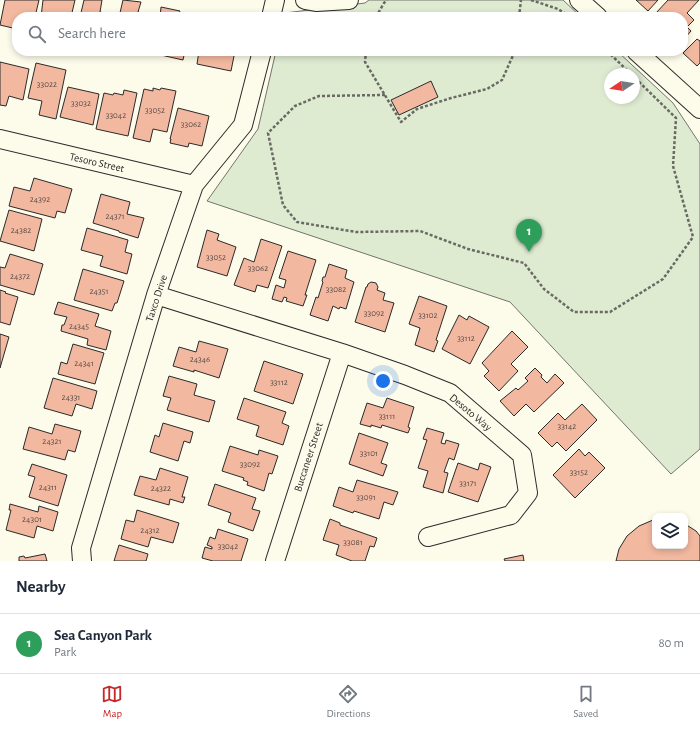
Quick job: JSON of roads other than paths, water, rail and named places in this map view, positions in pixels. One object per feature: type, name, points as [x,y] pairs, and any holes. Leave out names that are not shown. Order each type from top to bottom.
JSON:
[{"type":"street","points":[[272,12],[275,0]]},
{"type":"street","points":[[305,0],[316,2],[349,0]]},
{"type":"street","points":[[579,0],[592,12]]},
{"type":"street","name":"Taxco Drive","points":[[82,561],[81,548],[156,295],[194,185],[243,125],[261,56]]},
{"type":"street","points":[[642,56],[700,109]]},
{"type":"street","name":"Tesoro Street","points":[[0,139],[194,185]]},
{"type":"street","name":"Desoto Way","points":[[156,295],[342,353],[405,375],[450,394],[522,455],[528,494],[511,515],[428,536]]},
{"type":"street","name":"Buccaneer Street","points":[[275,561],[342,353]]},
{"type":"place","name":"Sea Canyon Park","points":[[529,252]]}]
